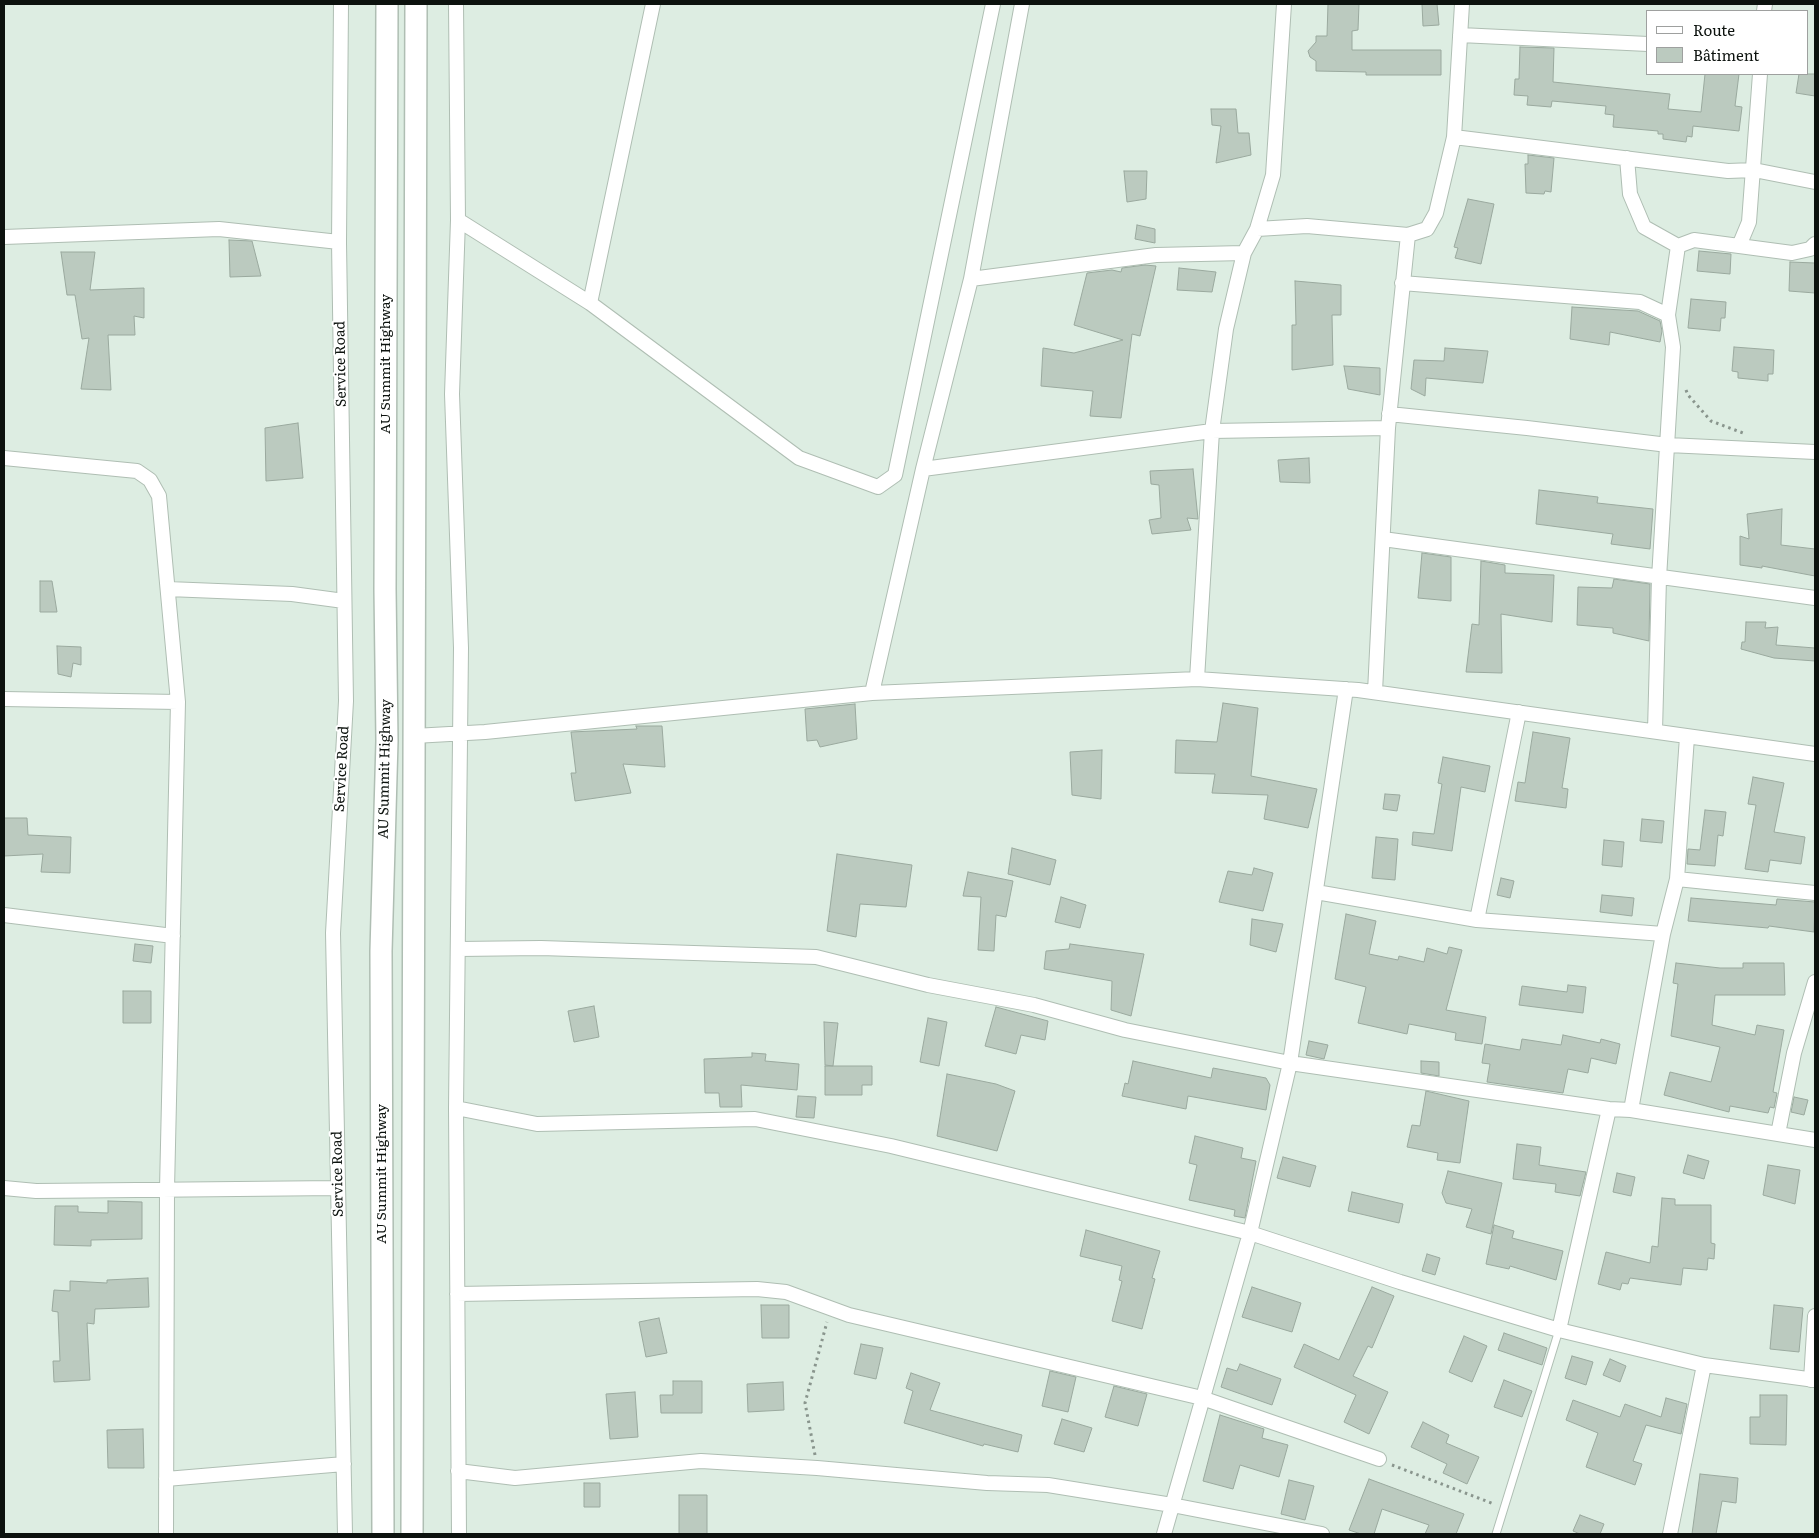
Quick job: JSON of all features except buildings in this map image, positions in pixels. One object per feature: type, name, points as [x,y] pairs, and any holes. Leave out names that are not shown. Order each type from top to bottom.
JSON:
[{"type":"main road","name":"AU Summit Highway","points":[[383,1534],[381,951],[387,742],[385,589],[387,4]]},
{"type":"main road","name":"AU Summit Highway","points":[[412,1534],[416,4]]},
{"type":"street","name":"Service Road","points":[[341,4],[340,242],[346,701],[333,933],[345,1534]]},
{"type":"street","points":[[456,4],[458,220],[452,394],[461,648],[456,1108],[460,1534]]},
{"type":"street","points":[[590,303],[653,4]]},
{"type":"street","points":[[458,220],[590,303],[800,458],[878,487],[895,475],[993,4]]},
{"type":"street","points":[[872,693],[923,469],[972,279],[1022,4]]},
{"type":"street","points":[[1197,679],[1212,431],[1226,329],[1244,253],[1256,229],[1273,175],[1284,4]]},
{"type":"street","points":[[1256,229],[1307,226],[1408,235],[1427,229],[1436,214],[1454,137],[1462,4]]},
{"type":"street","points":[[1460,34],[1646,44]]},
{"type":"street","points":[[1739,246],[1749,222],[1760,75]]},
{"type":"street","points":[[1454,137],[1728,171],[1754,170],[1815,182]]},
{"type":"street","points":[[1627,158],[1630,194],[1644,227],[1678,246],[1694,240],[1792,253],[1810,249],[1815,244]]},
{"type":"street","points":[[4,237],[220,229],[340,242]]},
{"type":"street","points":[[1375,692],[1389,421],[1408,235]]},
{"type":"street","points":[[1654,731],[1659,578],[1673,346],[1668,315],[1678,246]]},
{"type":"street","points":[[972,279],[1156,255],[1244,253]]},
{"type":"street","points":[[1402,283],[1640,302],[1668,315]]},
{"type":"street","points":[[923,469],[1212,431],[1389,421],[1527,428],[1668,445],[1815,452]]},
{"type":"street","points":[[4,458],[137,471],[150,480],[158,496],[178,702],[167,1189],[166,1534]]},
{"type":"street","points":[[1382,539],[1815,598]]},
{"type":"street","points":[[168,589],[292,594],[344,601]]},
{"type":"street","points":[[414,736],[460,734],[872,693],[1197,679],[1375,692],[1815,754]]},
{"type":"street","points":[[1164,1534],[1250,1233],[1290,1063],[1346,689]]},
{"type":"street","points":[[4,699],[178,702]]},
{"type":"street","points":[[1477,920],[1519,712]]},
{"type":"street","points":[[1631,1110],[1662,934],[1677,880],[1687,737]]},
{"type":"street","points":[[1677,880],[1815,893]]},
{"type":"street","points":[[1316,892],[1477,920],[1662,934]]},
{"type":"street","points":[[4,915],[173,936]]},
{"type":"street","points":[[459,949],[541,948],[816,957],[928,985],[1034,1005],[1125,1030],[1290,1063],[1609,1109],[1631,1110],[1815,1140]]},
{"type":"street","points":[[1778,1134],[1794,1053],[1815,982]]},
{"type":"street","points":[[456,1108],[536,1124],[755,1119],[891,1146],[1250,1233],[1400,1282],[1559,1330],[1704,1365],[1813,1380],[1815,1316]]},
{"type":"street","points":[[1559,1330],[1609,1109]]},
{"type":"street","points":[[4,1188],[36,1190],[338,1188]]},
{"type":"street","points":[[458,1294],[758,1289],[786,1292],[849,1315],[1202,1398],[1379,1459]]},
{"type":"street","points":[[1670,1534],[1704,1365]]},
{"type":"street","points":[[458,1471],[515,1478],[701,1461],[818,1468],[987,1483],[1048,1485],[1172,1505],[1322,1534]]},
{"type":"street","points":[[166,1479],[344,1464]]},
{"type":"lane","points":[[1496,1534],[1559,1330]]},
{"type":"path","points":[[1685,387],[1688,395],[1711,421],[1749,435],[1771,450]]},
{"type":"path","points":[[818,1468],[805,1403],[831,1308]]},
{"type":"path","points":[[1379,1459],[1504,1508]]}]
